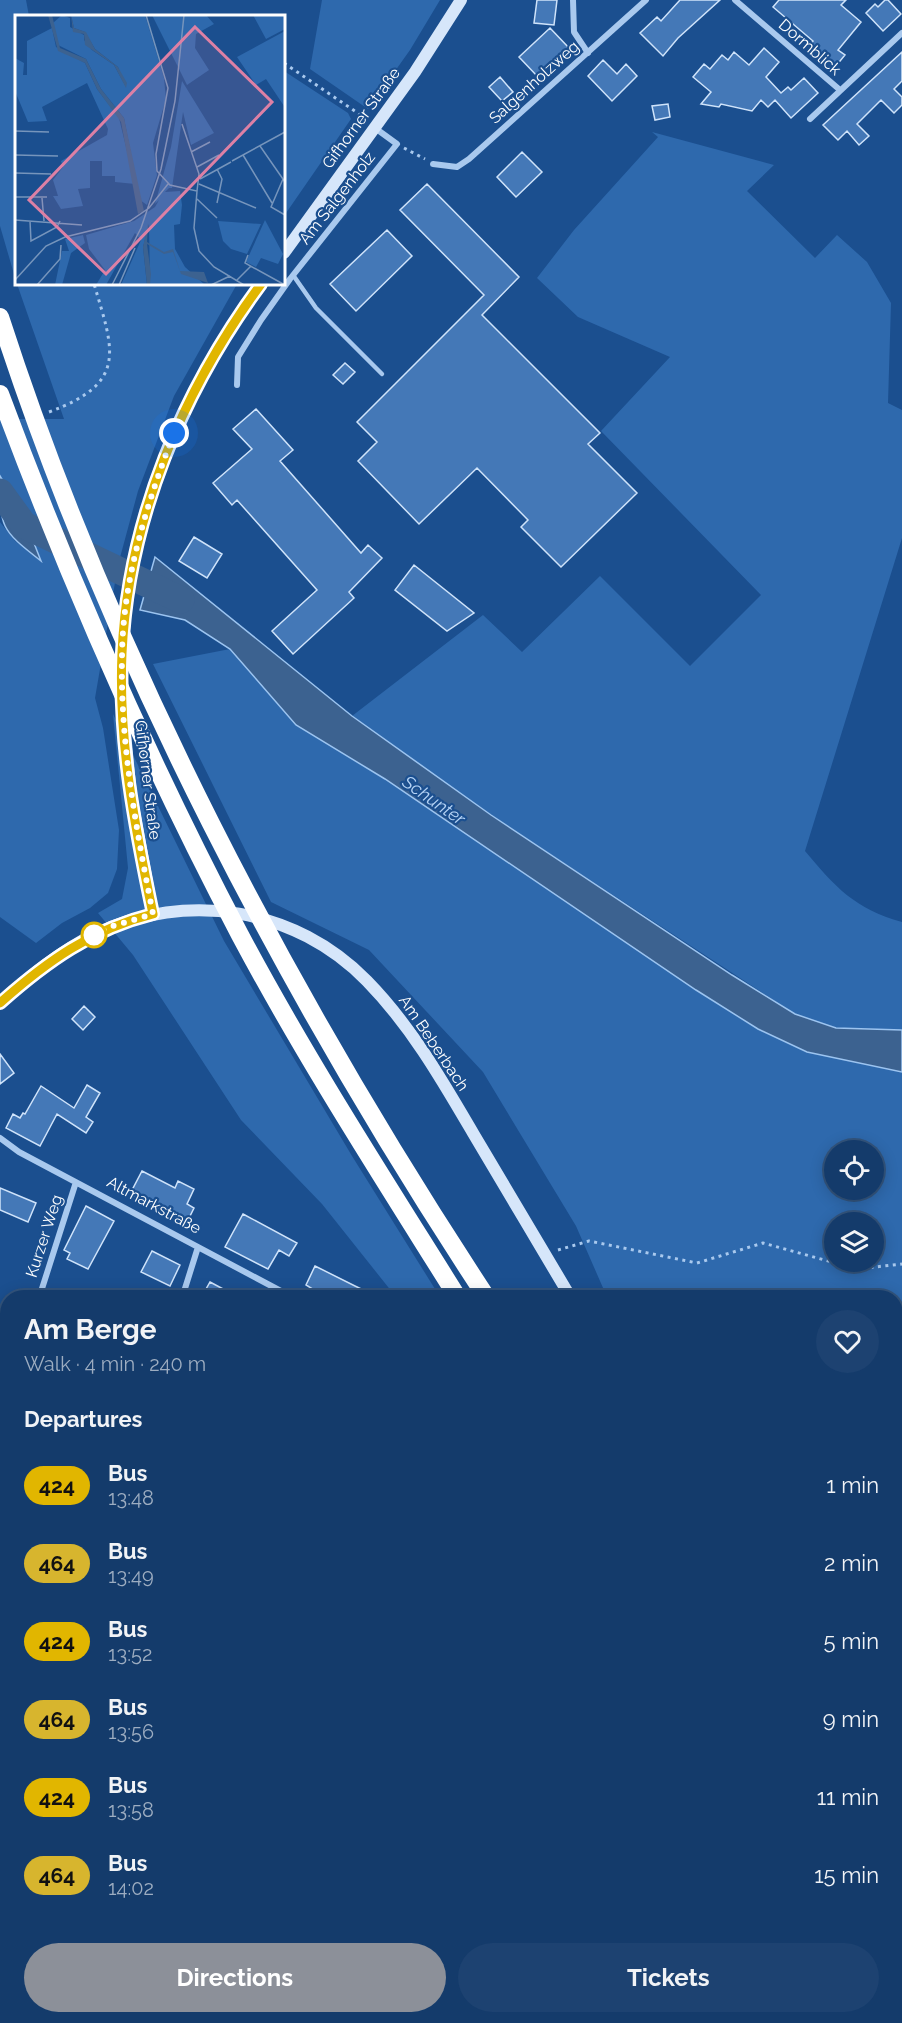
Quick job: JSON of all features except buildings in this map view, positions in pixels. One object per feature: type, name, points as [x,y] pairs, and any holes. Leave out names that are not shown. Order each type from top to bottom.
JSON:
[{"type":"highway","points":[[0,317],[29,402],[120,628],[179,758],[283,960],[385,1135],[483,1290]]},
{"type":"highway","points":[[0,394],[39,500],[97,639],[158,770],[242,937],[365,1150],[453,1290]]},
{"type":"main road","name":"Gifhorner Straße","points":[[285,252],[415,72],[460,0]]},
{"type":"main road","name":"Gifhorner Straße","points":[[153,914],[130,795],[122,701],[122,654],[128,597],[142,531],[162,465],[188,402],[222,340],[260,285]]},
{"type":"main road","name":"Am Beberbach","points":[[153,914],[199,909],[251,915],[303,934],[350,965],[387,1003],[420,1046],[566,1290]]},
{"type":"main road","points":[[0,1003],[37,971],[81,941],[113,926],[153,914]]},
{"type":"street","points":[[573,0],[574,32],[588,53]]},
{"type":"street","name":"Salgenholzweg","points":[[433,164],[457,167],[469,159],[646,0]]},
{"type":"street","name":"Dormblick","points":[[735,0],[840,90]]},
{"type":"street","points":[[810,119],[902,33]]},
{"type":"street","name":"Am Salgenholz","points":[[237,385],[238,357],[294,274],[397,144],[375,128]]},
{"type":"street","name":"Altmarkstraße","points":[[0,1138],[19,1152],[279,1290]]},
{"type":"street","name":"Kurzer Weg","points":[[41,1290],[75,1182]]},
{"type":"street","points":[[185,1290],[198,1247]]},
{"type":"lane","points":[[294,274],[316,308],[382,374]]},
{"type":"path","points":[[285,64],[357,111],[375,128]]},
{"type":"path","points":[[397,144],[433,164]]},
{"type":"path","points":[[65,406],[96,387],[109,364],[110,343],[94,285]]},
{"type":"path","points":[[546,1256],[589,1241],[697,1263],[763,1243],[857,1269],[902,1264]]},
{"type":"shaded area","points":[[0,0],[26,0],[29,15],[15,15],[15,278],[0,226]]},
{"type":"shaded area","points":[[322,0],[440,0],[410,50],[368,109],[310,69]]},
{"type":"shaded area","points":[[285,72],[348,113],[351,119],[285,215]]},
{"type":"shaded area","points":[[652,132],[774,165],[747,191],[815,258],[837,235],[867,262],[891,303],[888,403],[902,410],[902,538],[805,851],[847,895],[871,910],[902,922],[902,1030],[836,1028],[795,1014],[491,815],[352,716],[483,615],[522,652],[600,576],[690,666],[761,595],[601,431],[670,357],[578,317],[537,278],[574,230],[658,137]]},
{"type":"shaded area","points":[[17,285],[236,285],[174,396],[138,491],[118,565],[95,698],[103,728],[119,830],[117,869],[108,893],[90,908],[62,923],[36,943],[0,917],[0,522],[15,541],[41,560],[23,514],[0,476],[0,419],[64,419]]},
{"type":"shaded area","points":[[230,649],[296,725],[385,779],[696,990],[758,1029],[807,1052],[902,1072],[902,1290],[604,1290],[576,1226],[483,1072],[369,950],[271,902],[153,664]]},
{"type":"shaded area","points":[[113,714],[224,941],[352,1156],[436,1290],[390,1290],[322,1204],[241,1120],[133,955],[98,913],[122,899],[128,868]]},
{"type":"water","points":[[0,476],[23,515],[41,561],[17,542],[5,526],[1,507]]},
{"type":"water","points":[[155,557],[352,716],[491,815],[732,975],[795,1014],[836,1028],[902,1030],[902,1072],[807,1052],[758,1029],[696,990],[385,779],[296,725],[230,649],[185,620],[140,610]]},
{"type":"waterway","name":"Schunter","points":[[0,492],[24,525],[181,600]]},
{"type":"bus line","name":"424","points":[[0,1003],[37,971],[81,941],[113,926],[153,914],[130,795],[122,701],[124,625],[134,561],[162,465],[188,402],[222,340],[260,285]]},
{"type":"route","points":[[94,935],[113,926],[153,914],[130,795],[122,701],[122,654],[134,561],[151,498],[174,433]]}]
